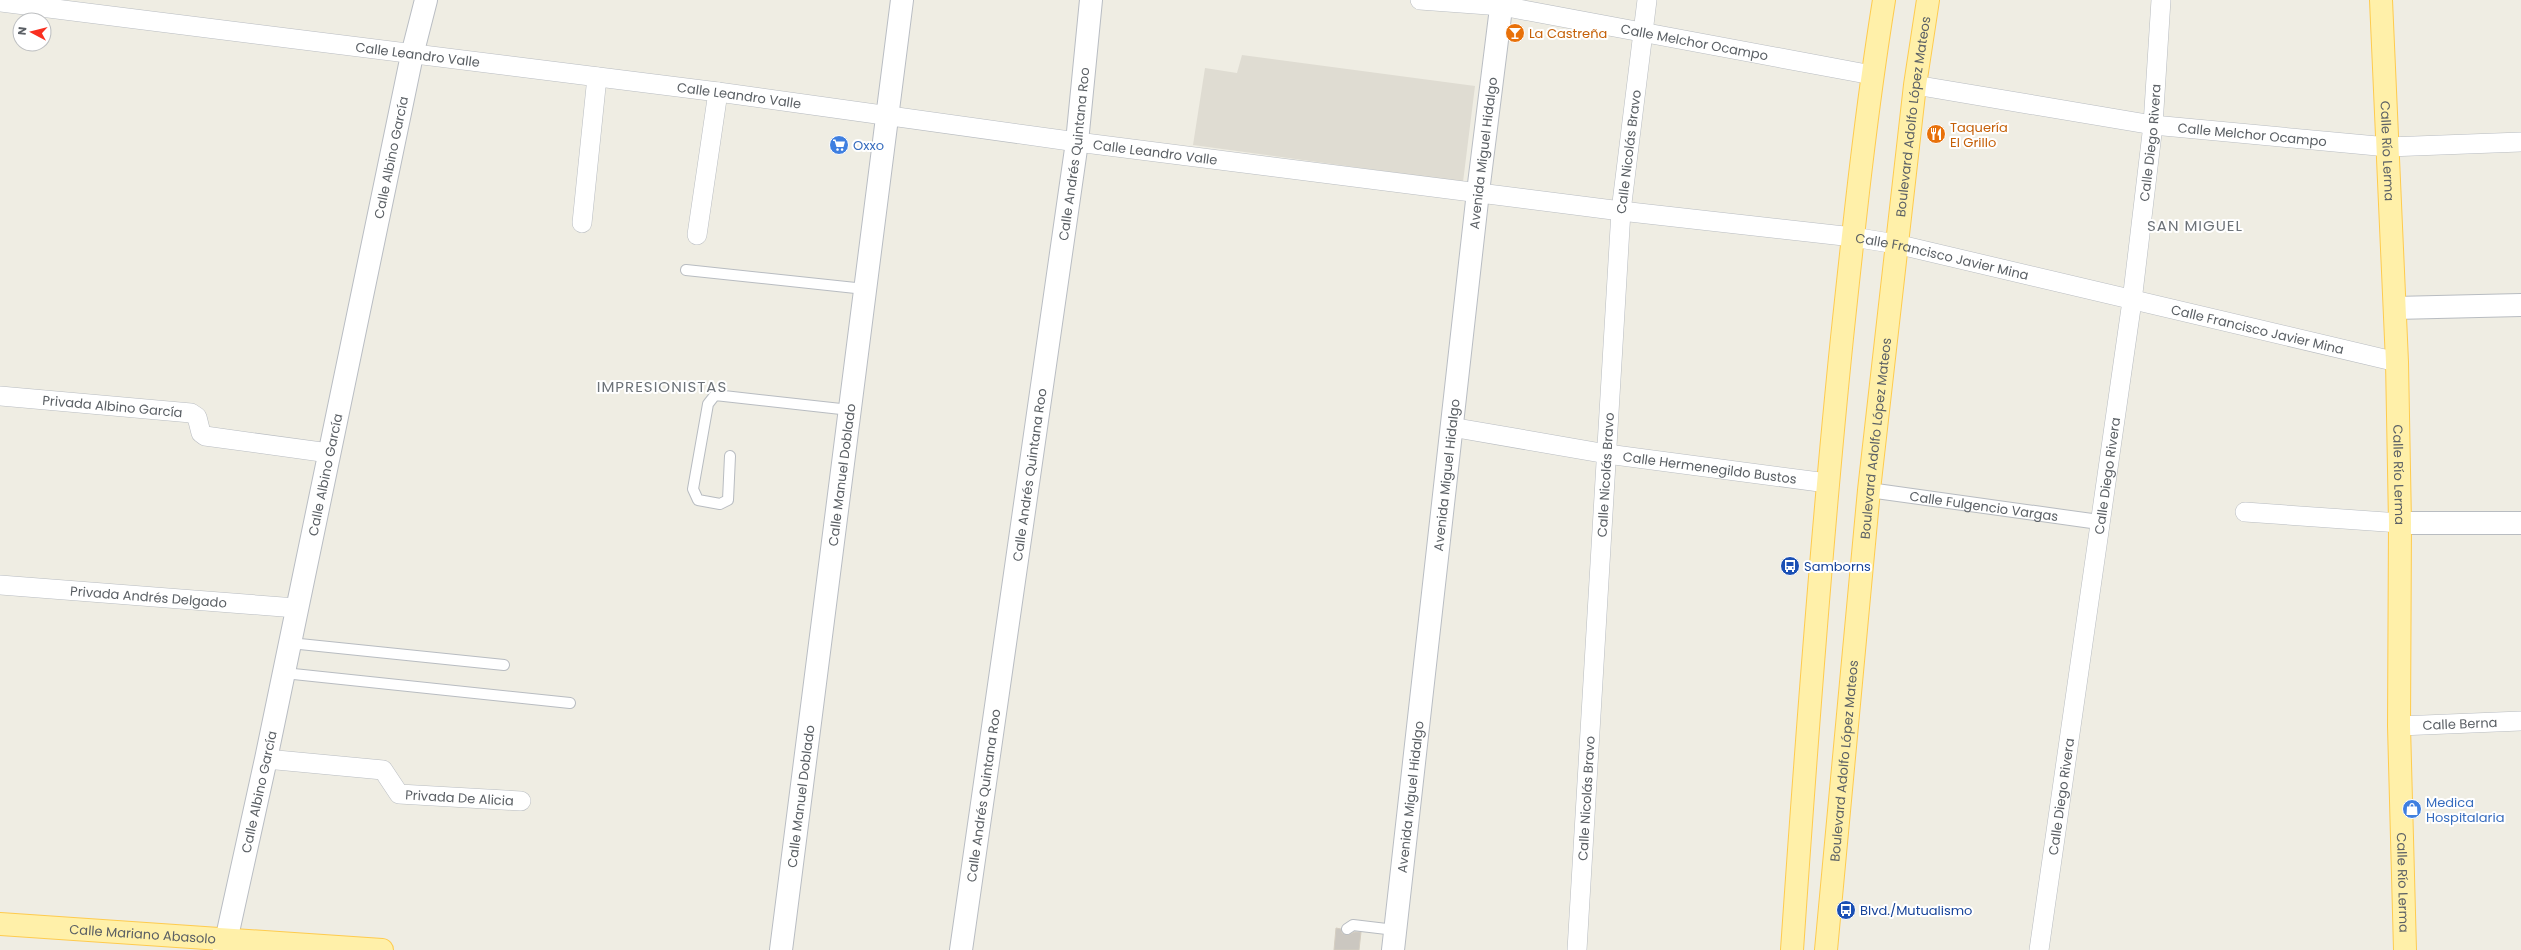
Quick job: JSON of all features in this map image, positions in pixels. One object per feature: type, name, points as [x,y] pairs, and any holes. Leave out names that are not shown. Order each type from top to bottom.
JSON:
[{"type":"main road","name":"Calle Albino García","points":[[225,945],[266,759],[296,608],[412,54],[426,0]]},
{"type":"main road","name":"Calle Manuel Doblado","points":[[781,950],[902,0]]},
{"type":"main road","name":"Calle Andrés Quintana Roo","points":[[961,950],[1077,142],[1091,0]]},
{"type":"main road","points":[[1792,950],[1827,483],[1852,237],[1872,75],[1884,0]]},
{"type":"main road","name":"Boulevard Adolfo López Mateos","points":[[1826,950],[1869,490],[1915,85],[1928,0]]},
{"type":"main road","name":"Calle Río Lerma","points":[[2381,0],[2396,308],[2400,523],[2399,726],[2405,950]]},
{"type":"main road","name":"Avenida Miguel Hidalgo","points":[[1394,940],[1478,192],[1502,3]]},
{"type":"main road","points":[[2396,308],[2521,305]]},
{"type":"main road","points":[[2400,523],[2521,523]]},
{"type":"main road","name":"Calle Mariano Abasolo","points":[[0,924],[225,945],[382,950]]},
{"type":"street","name":"Calle Melchor Ocampo","points":[[1420,0],[1502,3],[1643,32],[1872,75]]},
{"type":"street","name":"Calle Nicolás Bravo","points":[[1577,950],[1621,211],[1647,0]]},
{"type":"street","name":"Calle Diego Rivera","points":[[2039,950],[2099,522],[2132,301],[2153,125],[2161,0]]},
{"type":"street","name":"Calle Leandro Valle","points":[[0,2],[718,92],[1077,142],[1478,192]]},
{"type":"street","points":[[582,223],[597,77]]},
{"type":"street","name":"Calle Melchor Ocampo","points":[[1915,85],[2153,125],[2388,147],[2521,142]]},
{"type":"street","points":[[697,235],[718,92]]},
{"type":"street","name":"Calle Francisco Javier Mina","points":[[1478,192],[1621,211],[1852,237],[1896,244],[2132,301],[2397,362]]},
{"type":"street","name":"Privada Albino García","points":[[0,396],[191,413],[196,417],[201,433],[205,436],[329,453]]},
{"type":"street","name":"Calle Hermenegildo Bustos","points":[[1451,427],[1607,454],[1827,483]]},
{"type":"street","name":"Calle Fulgencio Vargas","points":[[1869,490],[2099,522]]},
{"type":"street","points":[[2246,512],[2400,523]]},
{"type":"street","name":"Privada Andrés Delgado","points":[[0,585],[296,608]]},
{"type":"street","name":"Calle Berna","points":[[2399,726],[2521,721]]},
{"type":"street","name":"Privada De Alicia","points":[[266,759],[383,770],[399,794],[522,801]]},
{"type":"lane","points":[[686,270],[865,289]]},
{"type":"lane","points":[[730,456],[728,500],[720,504],[698,500],[693,489],[708,404],[714,395],[850,410]]},
{"type":"lane","points":[[290,643],[504,665]]},
{"type":"lane","points":[[284,673],[570,703]]},
{"type":"lane","points":[[1347,929],[1353,925],[1394,940]]},
{"type":"shaded area","points":[[1242,55],[1475,86],[1463,182],[1193,145],[1205,68],[1237,73]]},
{"type":"building","points":[[1336,928],[1341,929],[1342,933],[1347,935],[1355,932],[1361,932],[1359,950],[1334,950]]},
{"type":"place","name":"La Castreña","points":[[1515,33]]},
{"type":"place","name":"Taquería El Grillo","points":[[1936,134]]},
{"type":"place","name":"Oxxo","points":[[839,145]]},
{"type":"place","name":"Samborns","points":[[1790,566]]},
{"type":"place","name":"Medica Hospitalaria","points":[[2412,809]]},
{"type":"place","name":"Blvd./Mutualismo","points":[[1846,910]]},
{"type":"district","name":"SAN MIGUEL","points":[[2195,226]]},
{"type":"district","name":"IMPRESIONISTAS","points":[[662,387]]}]
